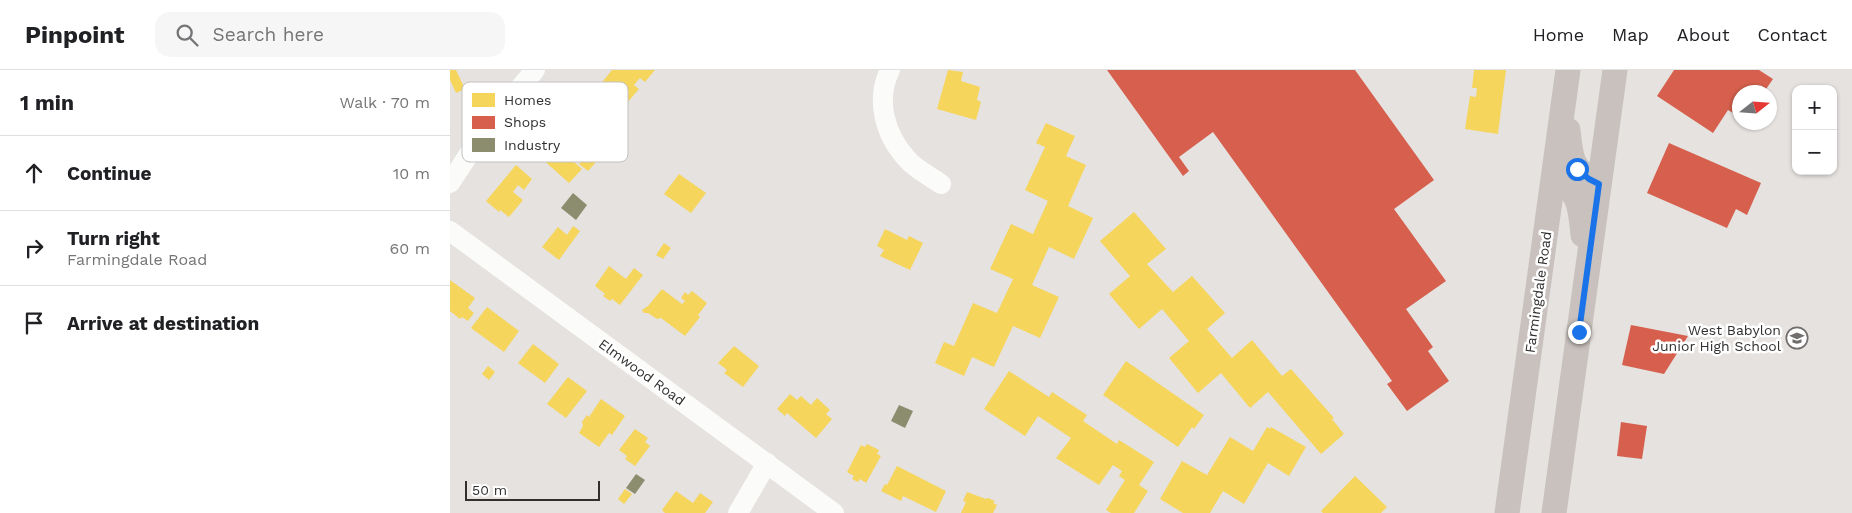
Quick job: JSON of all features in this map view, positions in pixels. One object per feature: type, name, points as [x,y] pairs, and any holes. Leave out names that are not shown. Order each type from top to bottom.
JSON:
[{"type":"main road","points":[[1554,513],[1615,70]]},
{"type":"main road","points":[[1567,80],[1570,155],[1574,164],[1583,175],[1599,184]]},
{"type":"main road","name":"Farmingdale Road","points":[[1506,513],[1567,80]]},
{"type":"main road","points":[[1554,179],[1567,186],[1577,197],[1581,211],[1587,272]]},
{"type":"street","points":[[525,82],[535,70]]},
{"type":"street","points":[[890,70],[886,77],[882,108],[889,135],[908,160],[941,184]]},
{"type":"street","points":[[450,183],[464,162]]},
{"type":"street","name":"Elmwood Road","points":[[450,231],[834,513]]},
{"type":"street","points":[[738,513],[767,463]]},
{"type":"building: Homes","points":[[450,70],[456,70],[462,83],[462,90],[456,93],[450,80]]},
{"type":"building: Homes","points":[[612,70],[655,70],[645,82],[640,78],[634,85],[639,89],[628,102],[628,82],[602,82]]},
{"type":"building: Homes","points":[[948,70],[963,72],[961,81],[980,87],[977,100],[981,102],[976,120],[937,109]]},
{"type":"building: Homes","points":[[1474,70],[1506,70],[1498,134],[1465,129],[1470,96],[1476,97],[1477,88],[1472,88]]},
{"type":"building: Homes","points":[[1046,123],[1075,136],[1066,156],[1086,165],[1068,206],[1093,218],[1074,259],[1049,247],[1032,285],[1059,297],[1040,338],[1013,326],[994,367],[972,357],[964,376],[935,363],[944,342],[954,346],[973,303],[997,313],[1013,279],[990,269],[1011,224],[1033,234],[1048,201],[1025,190],[1045,147],[1036,143]]},
{"type":"building: Homes","points":[[545,162],[574,162],[582,169],[569,183]]},
{"type":"building: Homes","points":[[581,162],[596,162],[588,171],[579,164]]},
{"type":"building: Homes","points":[[516,165],[532,179],[524,190],[518,185],[513,192],[523,200],[509,217],[500,210],[499,212],[486,201]]},
{"type":"building: Homes","points":[[679,174],[706,193],[691,213],[664,194]]},
{"type":"building: Homes","points":[[1134,212],[1166,249],[1147,264],[1173,292],[1192,276],[1225,313],[1207,329],[1232,358],[1252,340],[1282,376],[1291,369],[1334,418],[1332,419],[1344,434],[1321,454],[1268,392],[1250,408],[1221,373],[1198,393],[1169,358],[1189,341],[1162,309],[1139,329],[1109,294],[1130,276],[1100,241]]},
{"type":"building: Homes","points":[[573,226],[580,231],[559,260],[542,247],[558,227],[567,235]]},
{"type":"building: Homes","points":[[885,229],[907,240],[909,236],[923,243],[910,270],[880,256],[884,250],[877,246]]},
{"type":"building: Homes","points":[[664,243],[671,248],[663,259],[656,255]]},
{"type":"building: Homes","points":[[609,266],[626,279],[634,268],[643,275],[620,305],[612,299],[610,301],[603,296],[605,294],[595,286]]},
{"type":"building: Homes","points":[[450,280],[475,298],[468,308],[474,313],[468,321],[462,317],[460,319],[450,311]]},
{"type":"building: Homes","points":[[662,289],[682,304],[685,301],[681,298],[685,292],[688,295],[692,291],[707,303],[698,315],[700,317],[685,336],[661,318],[657,319],[648,313],[644,313],[642,310],[648,306]]},
{"type":"building: Homes","points":[[487,307],[519,331],[504,352],[471,328]]},
{"type":"building: Homes","points":[[533,344],[559,364],[545,383],[518,363]]},
{"type":"building: Homes","points":[[734,346],[759,366],[743,387],[724,373],[727,370],[718,363]]},
{"type":"building: Homes","points":[[1126,361],[1204,415],[1194,429],[1192,427],[1178,447],[1103,395]]},
{"type":"building: Homes","points":[[488,366],[495,372],[489,380],[482,374]]},
{"type":"building: Homes","points":[[1009,371],[1049,397],[1052,392],[1087,415],[1083,421],[1117,444],[1119,440],[1154,462],[1139,485],[1148,491],[1134,513],[1111,513],[1106,510],[1125,480],[1119,476],[1122,471],[1113,465],[1099,485],[1056,458],[1071,438],[1038,416],[1025,436],[984,409]]},
{"type":"building: Homes","points":[[568,377],[587,391],[566,418],[547,404]]},
{"type":"building: Homes","points":[[790,394],[797,400],[801,396],[811,405],[817,398],[830,410],[826,414],[832,419],[816,438],[787,413],[785,416],[777,409]]},
{"type":"building: Homes","points":[[601,399],[625,416],[612,435],[609,433],[599,447],[579,433],[583,426],[582,422],[587,415],[589,417]]},
{"type":"building: Homes","points":[[1267,427],[1270,429],[1271,427],[1306,447],[1289,476],[1268,463],[1244,504],[1223,491],[1210,513],[1183,513],[1160,499],[1182,461],[1207,475],[1230,437],[1253,451]]},
{"type":"building: Homes","points":[[635,429],[648,438],[645,442],[650,446],[635,466],[625,459],[627,456],[619,450]]},
{"type":"building: Homes","points":[[867,444],[879,450],[877,454],[881,456],[866,483],[860,479],[858,482],[852,479],[854,476],[847,472],[861,445],[865,447]]},
{"type":"building: Homes","points":[[897,466],[946,491],[936,512],[903,496],[901,501],[881,491],[885,484],[887,485]]},
{"type":"building: Homes","points":[[1355,476],[1387,507],[1381,513],[1323,513],[1321,511]]},
{"type":"building: Homes","points":[[625,489],[632,494],[624,504],[618,499]]},
{"type":"building: Homes","points":[[676,491],[693,503],[700,493],[713,502],[705,513],[665,513],[662,510]]},
{"type":"building: Homes","points":[[967,492],[995,501],[993,503],[997,505],[993,513],[961,513],[966,502],[963,501]]},
{"type":"building: Shops","points":[[1107,70],[1355,70],[1434,180],[1394,209],[1446,281],[1406,309],[1433,347],[1428,351],[1449,381],[1407,411],[1387,384],[1392,381],[1213,132],[1179,157],[1189,171],[1183,176]]},
{"type":"building: Shops","points":[[1674,70],[1759,70],[1773,79],[1769,85],[1732,85],[1732,112],[1728,110],[1713,133],[1657,96]]},
{"type":"building: Shops","points":[[1669,143],[1761,183],[1747,215],[1736,209],[1727,228],[1647,193]]},
{"type":"building: Shops","points":[[1631,325],[1688,336],[1664,374],[1622,365]]},
{"type":"building: Shops","points":[[1621,422],[1647,426],[1642,459],[1617,456]]},
{"type":"building: Industry","points":[[573,193],[587,205],[576,220],[561,208]]},
{"type":"building: Industry","points":[[899,405],[913,411],[905,428],[891,421]]},
{"type":"building: Industry","points":[[636,474],[645,480],[635,494],[626,488]]},
{"type":"place","name":"West Babylon Junior High School","points":[[1797,338]]},
{"type":"route","points":[[1577,169],[1583,175],[1599,184],[1579,332]]}]
